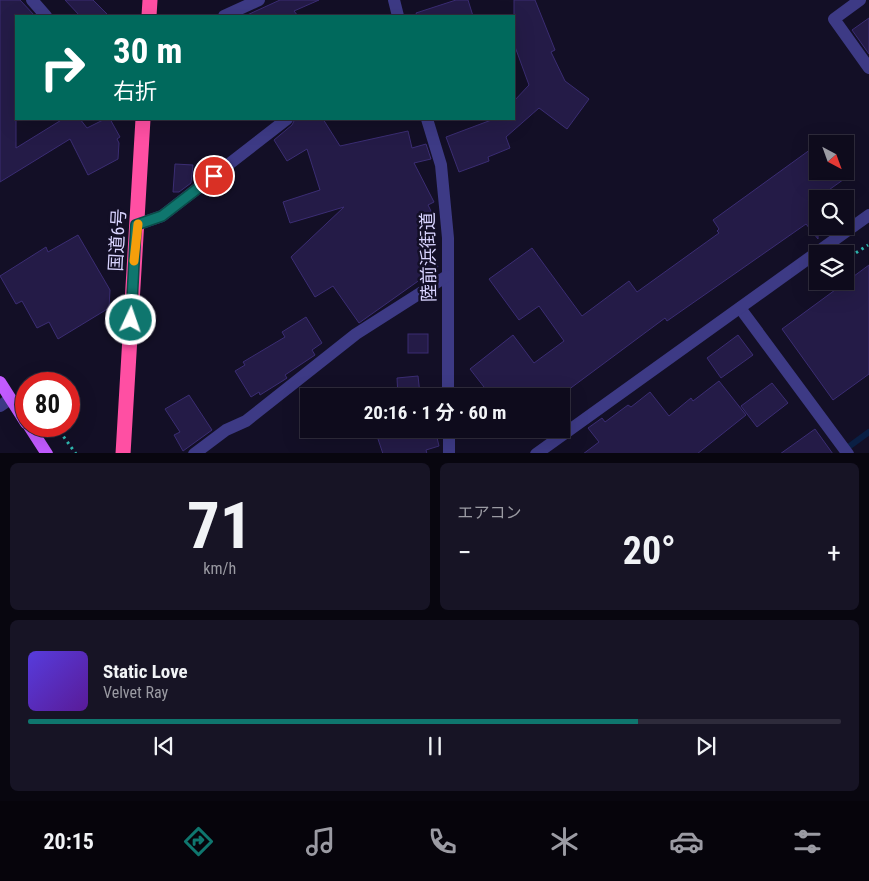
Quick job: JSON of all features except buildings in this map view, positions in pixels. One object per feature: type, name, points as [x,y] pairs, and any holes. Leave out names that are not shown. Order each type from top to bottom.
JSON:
[{"type":"highway","points":[[149,15],[150,0]]},
{"type":"highway","name":"国道6号","points":[[123,453],[141,120]]},
{"type":"main road","points":[[0,382],[5,402],[15,412]]},
{"type":"main road","points":[[36,437],[46,453]]},
{"type":"street","points":[[32,0],[45,15]]},
{"type":"street","points":[[226,15],[259,0]]},
{"type":"street","points":[[394,0],[398,15]]},
{"type":"street","points":[[860,0],[834,19],[869,68]]},
{"type":"street","points":[[136,225],[162,216],[286,120]]},
{"type":"street","name":"陸前浜街道","points":[[427,120],[441,165],[448,238],[448,388]]},
{"type":"street","points":[[537,453],[869,215]]},
{"type":"street","points":[[195,453],[226,430],[246,420],[356,334],[447,276]]},
{"type":"street","points":[[740,308],[846,451]]},
{"type":"street","points":[[449,438],[449,453]]},
{"type":"path","points":[[64,437],[75,453]]},
{"type":"waterway","points":[[843,451],[869,432]]},
{"type":"slow traffic","points":[[134,261],[136,225],[138,224]]},
{"type":"route","points":[[131,320],[136,225],[162,216],[214,176]]}]
